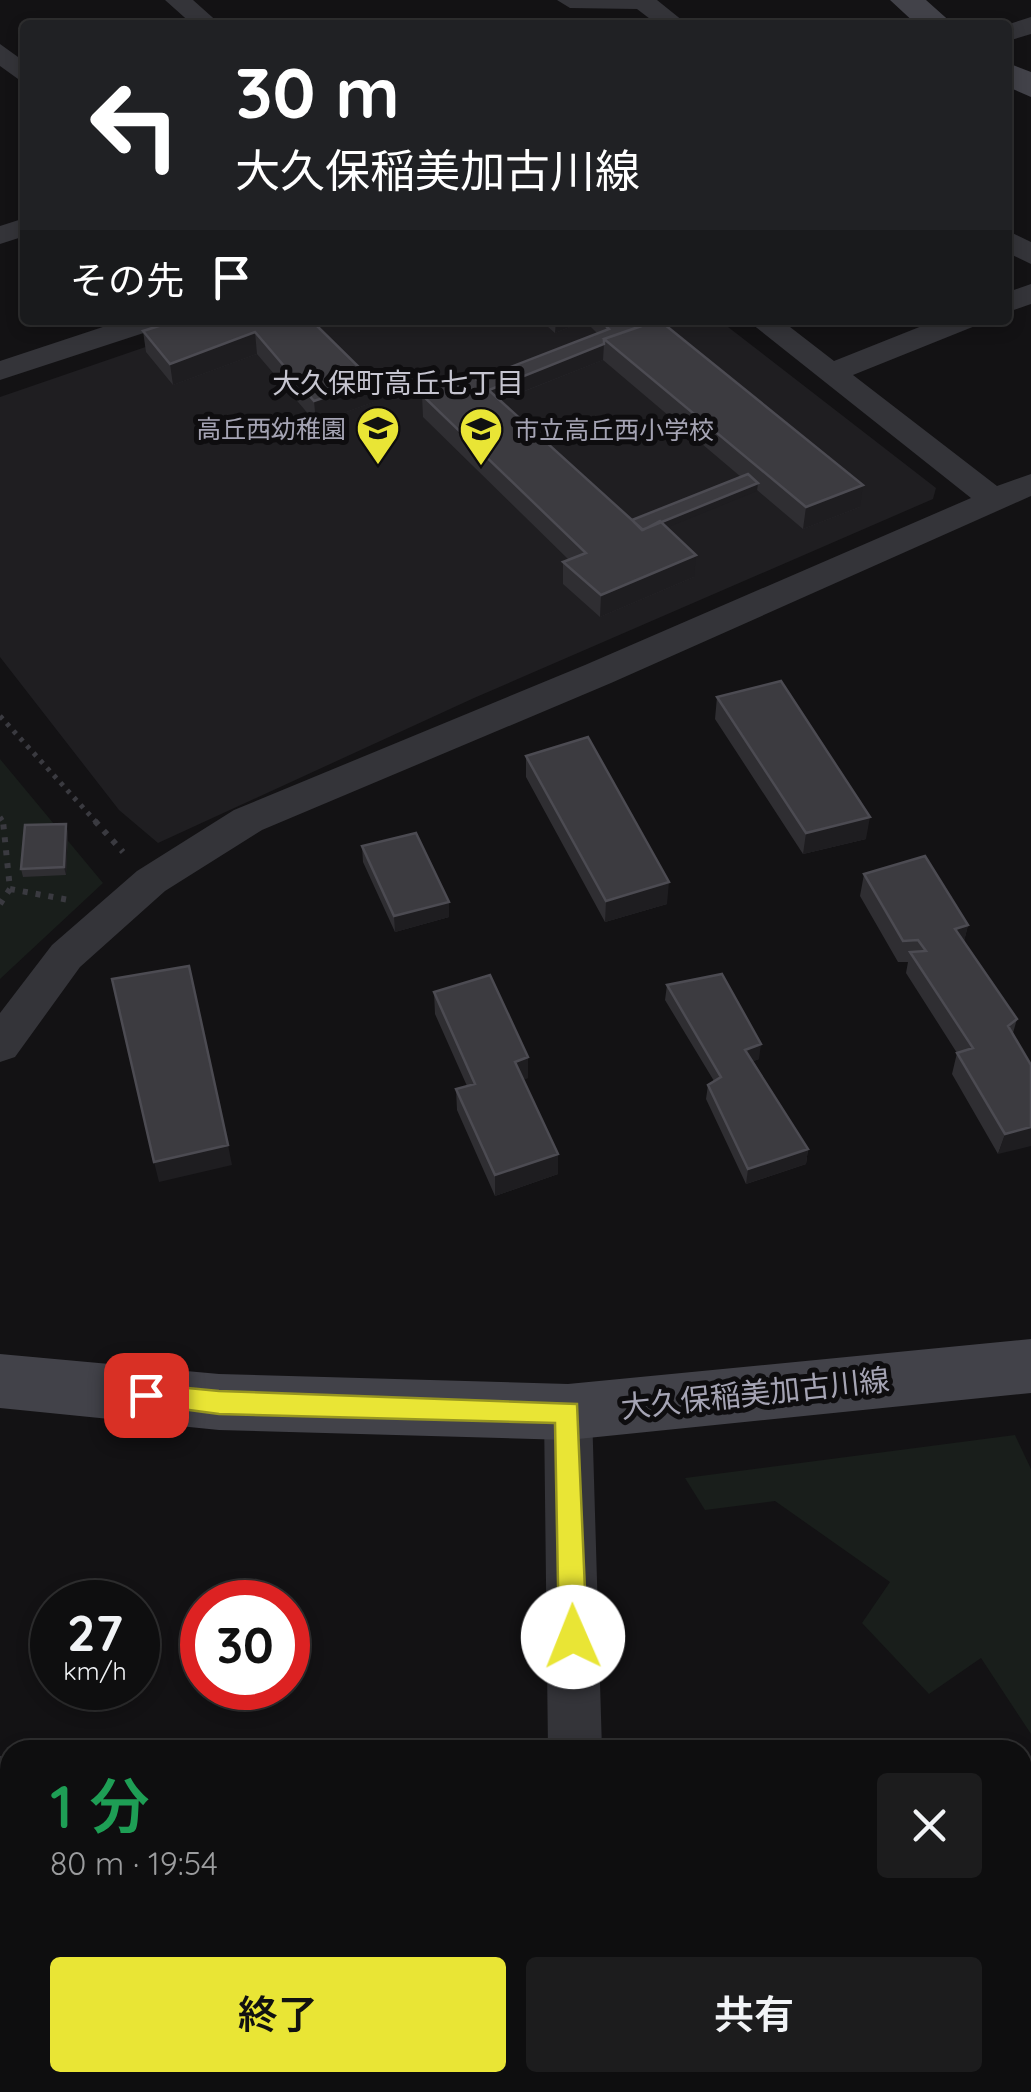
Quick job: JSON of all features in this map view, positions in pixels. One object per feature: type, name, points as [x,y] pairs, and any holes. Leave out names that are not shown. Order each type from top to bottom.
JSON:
[{"type":"main road","points":[[906,0],[930,20]]},
{"type":"main road","name":"大久保稲美加古川線","points":[[0,1380],[219,1402],[568,1412],[1031,1366]]},
{"type":"street","points":[[178,0],[202,20]]},
{"type":"street","points":[[570,0],[643,2],[667,20]]},
{"type":"street","points":[[0,52],[20,71]]},
{"type":"street","points":[[0,371],[139,325]]},
{"type":"street","points":[[769,325],[994,500]]},
{"type":"street","points":[[831,373],[951,325]]},
{"type":"street","points":[[0,1045],[66,956],[151,881],[248,820],[598,674],[1031,484]]},
{"type":"street","points":[[568,1412],[575,1740]]},
{"type":"path","points":[[0,716],[151,881]]},
{"type":"path","points":[[0,817],[4,823],[10,889],[0,904]]},
{"type":"shaded area","points":[[209,325],[725,325],[936,488],[933,499],[474,698],[158,843],[119,810],[0,657],[0,397]]},
{"type":"shaded area","points":[[0,759],[103,883],[0,979]]},
{"type":"shaded area","points":[[1015,1435],[1031,1469],[1031,1734],[981,1658],[929,1694],[862,1623],[890,1582],[775,1501],[705,1510],[685,1478]]},
{"type":"building","points":[[162,325],[316,325],[373,381],[314,401],[255,332],[170,364],[143,331]]},
{"type":"building","points":[[605,325],[644,325],[489,390],[477,380],[609,329]]},
{"type":"building","points":[[645,325],[665,325],[863,485],[806,507],[604,339]]},
{"type":"building","points":[[472,375],[643,530],[660,521],[696,555],[601,595],[563,562],[586,553],[422,395]]},
{"type":"building","points":[[748,474],[758,483],[642,530],[632,520]]},
{"type":"building","points":[[781,681],[870,817],[806,833],[717,697]]},
{"type":"building","points":[[588,737],[669,882],[606,901],[526,756]]},
{"type":"building","points":[[66,824],[64,867],[21,869],[25,825]]},
{"type":"building","points":[[416,833],[449,902],[394,916],[362,846]]},
{"type":"building","points":[[925,856],[968,925],[955,929],[1017,1019],[1008,1026],[1031,1065],[1031,1127],[1005,1134],[957,1053],[973,1048],[910,952],[926,951],[918,940],[903,941],[864,874]]},
{"type":"building","points":[[189,966],[228,1145],[154,1162],[112,979]]},
{"type":"building","points":[[722,974],[761,1044],[745,1050],[808,1149],[748,1169],[708,1085],[721,1077],[667,985]]},
{"type":"building","points":[[490,975],[528,1057],[515,1062],[558,1154],[495,1175],[456,1089],[475,1084],[434,992]]},
{"type":"place","name":"高丘西幼稚園","points":[[378,466]]},
{"type":"place","name":"市立高丘西小学校","points":[[481,467]]},
{"type":"district","name":"大久保町高丘七丁目","points":[[398,382]]},
{"type":"route","points":[[146,1395],[219,1402],[568,1412],[573,1637]]}]
